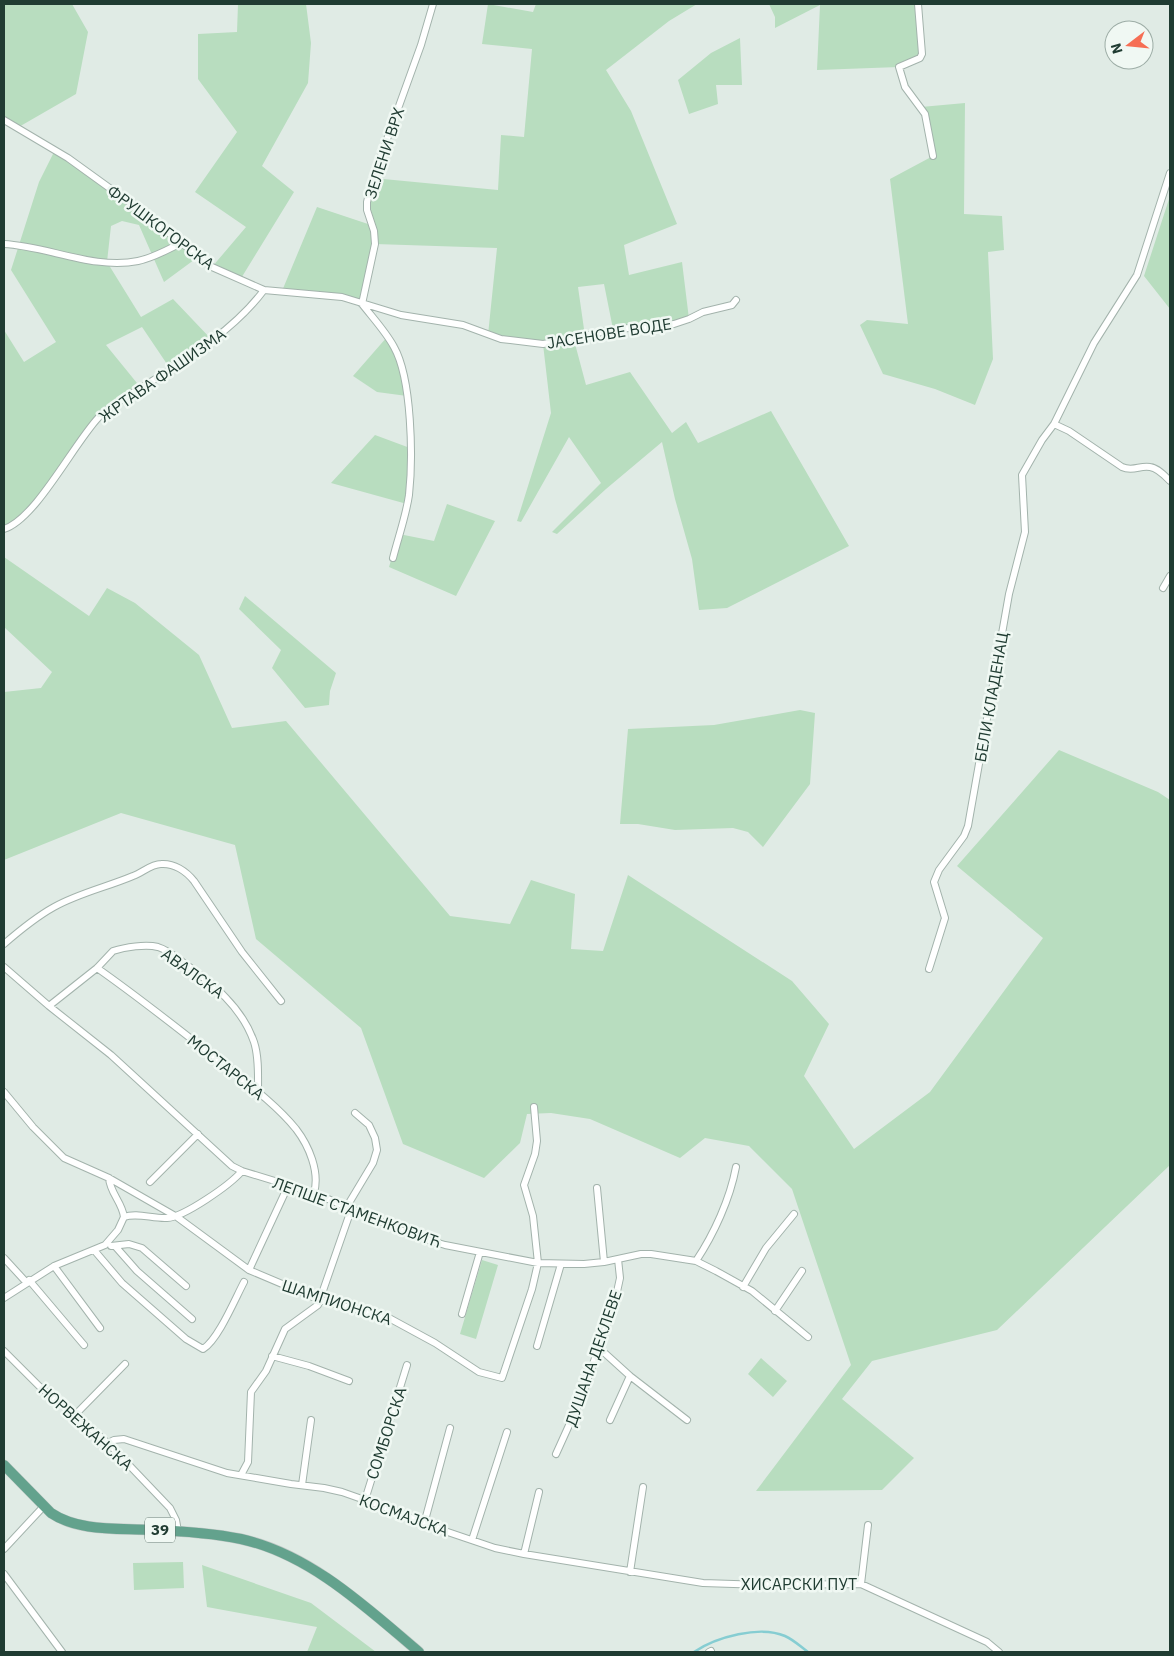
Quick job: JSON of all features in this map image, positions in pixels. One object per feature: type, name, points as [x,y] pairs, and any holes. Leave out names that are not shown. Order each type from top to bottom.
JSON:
[{"type":"main road","name":"39","points":[[4,1465],[44,1506],[60,1518],[73,1524],[104,1528],[178,1531],[242,1539],[283,1552],[329,1580],[419,1652]]},
{"type":"street","name":"ЗЕЛЕНИ ВРХ","points":[[362,304],[375,244],[367,202],[421,45],[433,4]]},
{"type":"street","points":[[918,4],[922,54],[916,61],[899,67],[905,87],[925,114],[933,156]]},
{"type":"street","name":"ФРУШКОГОРСКА","points":[[4,120],[68,158],[153,219],[212,267],[264,290],[342,297],[362,304]]},
{"type":"street","name":"БЕЛИ КЛАДЕНАЦ","points":[[929,969],[945,918],[934,882],[939,870],[964,836],[968,826],[1009,594],[1025,532],[1022,475],[1042,440],[1054,424],[1094,343],[1136,275],[1170,173]]},
{"type":"street","points":[[4,244],[36,248],[91,260],[128,262],[152,256],[181,243]]},
{"type":"street","name":"ЖРТАВА ФАШИЗМА","points":[[4,529],[11,526],[36,502],[101,415],[171,370],[230,326],[257,300],[264,290]]},
{"type":"street","name":"ЈАСЕНОВЕ ВОДЕ","points":[[362,304],[401,315],[463,325],[501,339],[543,344],[574,339],[612,329],[674,324],[703,312],[732,305],[736,300]]},
{"type":"street","points":[[362,304],[387,337],[398,357],[403,370],[410,424],[409,494],[393,558]]},
{"type":"street","points":[[1054,424],[1069,431],[1122,467],[1132,470],[1143,467],[1153,468],[1170,481]]},
{"type":"street","points":[[1163,588],[1170,576]]},
{"type":"street","points":[[4,944],[54,908],[86,892],[136,875],[155,864],[167,864],[176,866],[187,873],[194,881],[242,952],[281,1001]]},
{"type":"street","name":"АВАЛСКА","points":[[50,1006],[97,968],[113,951],[153,946],[169,952],[196,971],[228,998],[237,1010],[254,1041],[257,1060],[258,1092]]},
{"type":"street","name":"ЛЕПШЕ СТАМЕНКОВИЋ","points":[[4,967],[111,1054],[232,1166],[242,1171],[314,1193],[412,1235],[445,1245],[480,1252],[538,1263],[561,1264],[604,1262],[641,1254],[696,1261],[752,1292],[808,1337]]},
{"type":"street","name":"МОСТАРСКА","points":[[97,968],[258,1092],[296,1130],[309,1153],[316,1178],[314,1193]]},
{"type":"street","name":"ШАМПИОНСКА","points":[[4,1092],[33,1127],[64,1158],[110,1178],[177,1217],[249,1270],[320,1300],[397,1321],[479,1372],[502,1378],[532,1289],[538,1263]]},
{"type":"street","points":[[534,1106],[537,1141],[536,1154],[524,1185],[533,1216],[538,1263]]},
{"type":"street","points":[[241,1475],[248,1462],[250,1392],[266,1371],[285,1329],[313,1309],[320,1300],[349,1209],[373,1163],[377,1150],[375,1138],[369,1125],[355,1113]]},
{"type":"street","points":[[150,1182],[198,1134]]},
{"type":"street","points":[[696,1261],[707,1245],[717,1224],[734,1180],[736,1167]]},
{"type":"street","points":[[124,1217],[134,1215],[154,1219],[177,1217],[223,1188],[242,1171]]},
{"type":"street","points":[[4,1298],[54,1266],[105,1245],[118,1230],[124,1217],[120,1204],[112,1191],[110,1178]]},
{"type":"street","points":[[249,1270],[288,1186]]},
{"type":"street","points":[[597,1188],[604,1262]]},
{"type":"street","points":[[743,1286],[766,1248],[794,1214]]},
{"type":"street","points":[[105,1245],[129,1244],[142,1248],[186,1286]]},
{"type":"street","points":[[115,1246],[137,1271],[192,1319]]},
{"type":"street","points":[[94,1250],[122,1283],[200,1349],[210,1344],[244,1282]]},
{"type":"street","points":[[462,1314],[480,1252]]},
{"type":"street","points":[[4,1258],[28,1281],[84,1345]]},
{"type":"street","name":"ДУШАНА ДЕКЛЕВЕ","points":[[556,1454],[580,1401],[614,1301],[620,1278],[618,1258]]},
{"type":"street","points":[[537,1346],[561,1264]]},
{"type":"street","points":[[54,1266],[100,1328]]},
{"type":"street","points":[[775,1311],[802,1271]]},
{"type":"street","points":[[598,1347],[630,1376],[687,1420]]},
{"type":"street","name":"НОРВЕЖАНСКА","points":[[4,1351],[39,1386],[108,1443],[170,1508],[176,1520],[178,1531]]},
{"type":"street","points":[[272,1356],[309,1366],[349,1381]]},
{"type":"street","points":[[74,1416],[125,1364]]},
{"type":"street","name":"СОМБОРСКА","points":[[365,1500],[407,1365]]},
{"type":"street","points":[[610,1420],[630,1376]]},
{"type":"street","points":[[302,1485],[311,1420]]},
{"type":"street","points":[[424,1524],[450,1428]]},
{"type":"street","points":[[472,1540],[507,1432]]},
{"type":"street","name":"КОСМАЈСКА","points":[[108,1443],[124,1439],[227,1473],[342,1492],[424,1524],[495,1548],[703,1583]]},
{"type":"street","points":[[630,1572],[643,1487]]},
{"type":"street","points":[[524,1554],[539,1492]]},
{"type":"street","points":[[4,1549],[44,1506]]},
{"type":"street","points":[[861,1584],[868,1525]]},
{"type":"street","points":[[4,1574],[62,1652]]},
{"type":"street","name":"ХИСАРСКИ ПУТ","points":[[703,1583],[764,1585],[861,1584],[987,1642],[999,1652]]},
{"type":"green space","points":[[4,4],[72,4],[88,32],[76,94],[17,128],[4,120]]},
{"type":"green space","points":[[238,4],[306,4],[311,43],[308,83],[262,166],[294,192],[240,280],[212,267],[246,227],[195,192],[237,132],[198,79],[198,34],[237,32]]},
{"type":"green space","points":[[488,4],[533,12],[536,4],[697,4],[669,21],[606,70],[631,111],[677,224],[624,245],[629,275],[682,262],[689,319],[613,329],[604,284],[578,287],[585,336],[574,340],[586,385],[630,372],[672,433],[686,422],[698,443],[771,411],[849,546],[727,608],[699,610],[692,559],[675,499],[662,442],[606,489],[557,534],[552,532],[601,483],[569,437],[521,522],[517,521],[551,413],[543,344],[488,335],[497,248],[375,244],[362,304],[342,297],[282,291],[317,207],[371,225],[367,210],[373,178],[498,190],[501,135],[524,137],[532,49],[482,44]]},
{"type":"green space","points":[[769,4],[918,4],[922,54],[899,67],[817,70],[820,5],[775,28],[775,17]]},
{"type":"green space","points":[[740,38],[742,85],[716,85],[718,104],[689,114],[678,80],[711,53]]},
{"type":"green space","points":[[965,103],[964,214],[1002,216],[1004,250],[988,252],[993,359],[975,405],[935,389],[883,374],[860,325],[867,320],[908,324],[890,179],[933,156],[921,107]]},
{"type":"green space","points":[[55,150],[198,257],[164,282],[139,225],[122,221],[111,226],[107,262],[141,317],[173,299],[212,340],[171,370],[142,327],[106,345],[141,388],[101,415],[31,508],[4,529],[4,330],[24,362],[56,342],[11,270],[39,182]]},
{"type":"green space","points":[[1170,196],[1170,309],[1144,276]]},
{"type":"green space","points":[[387,337],[395,348],[407,396],[377,392],[353,376]]},
{"type":"green space","points":[[375,435],[410,448],[407,504],[331,483]]},
{"type":"green space","points":[[447,504],[495,521],[456,596],[389,567],[399,534],[434,541]]},
{"type":"green space","points":[[4,557],[89,616],[107,588],[135,603],[199,655],[232,728],[286,721],[450,916],[510,924],[531,880],[575,894],[571,949],[603,951],[628,875],[792,981],[829,1024],[804,1076],[854,1149],[930,1092],[1043,938],[957,866],[1059,750],[1158,792],[1170,800],[1170,1165],[997,1330],[872,1361],[842,1399],[914,1458],[882,1490],[756,1491],[851,1365],[792,1189],[749,1146],[705,1138],[680,1158],[590,1119],[551,1113],[527,1114],[520,1143],[484,1178],[403,1144],[361,1028],[256,939],[235,845],[121,813],[4,860],[4,692],[41,688],[52,672],[4,627]]},
{"type":"green space","points":[[245,596],[336,673],[330,691],[329,705],[305,708],[272,668],[281,650],[239,609]]},
{"type":"green space","points":[[800,710],[815,713],[810,784],[763,847],[748,832],[733,828],[675,830],[638,824],[620,824],[628,729],[714,725]]},
{"type":"green space","points":[[482,1260],[498,1265],[476,1339],[460,1334]]},
{"type":"green space","points":[[761,1358],[787,1381],[773,1397],[748,1374]]},
{"type":"green space","points":[[183,1562],[184,1588],[134,1590],[133,1563]]},
{"type":"green space","points":[[202,1565],[311,1603],[376,1652],[307,1652],[317,1627],[207,1607]]},
{"type":"waterway","points":[[694,1652],[726,1637],[751,1632],[775,1633],[785,1636],[808,1652]]}]
